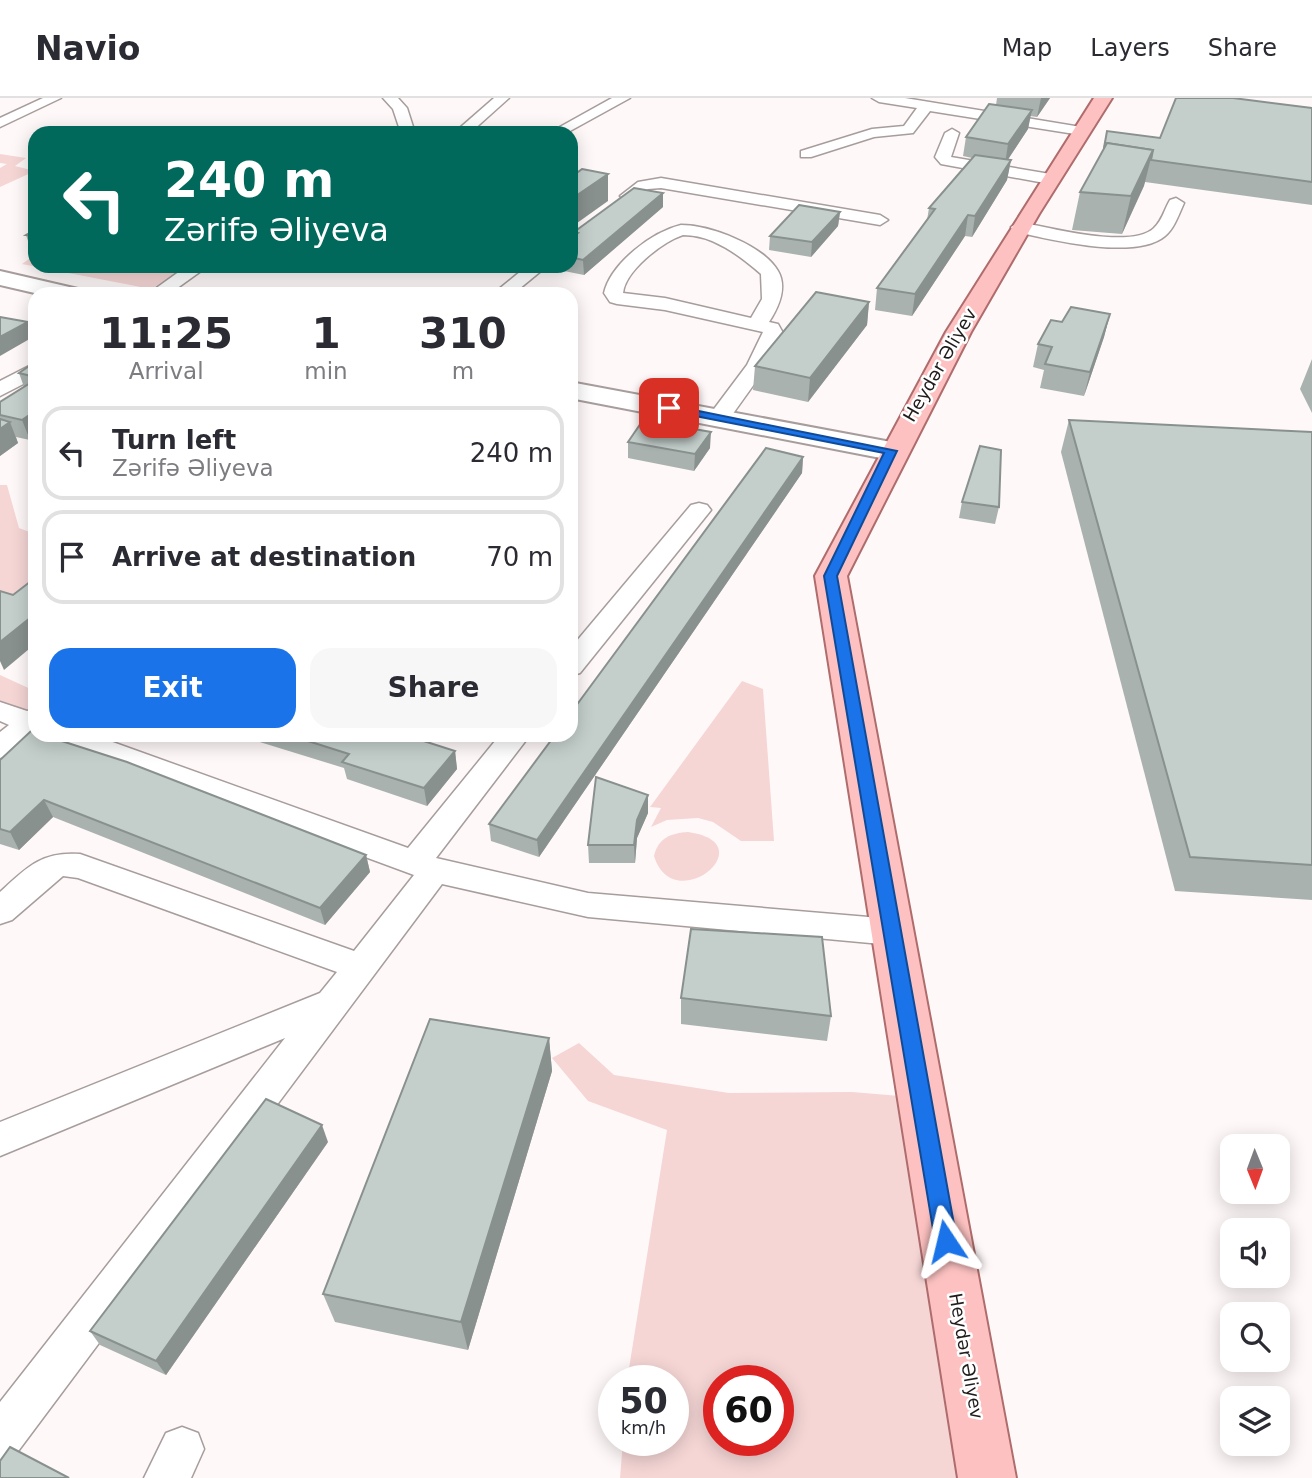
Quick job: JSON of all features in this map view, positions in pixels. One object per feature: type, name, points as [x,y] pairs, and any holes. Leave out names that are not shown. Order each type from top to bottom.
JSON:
[{"type":"main road","name":"Heydər Əliyev","points":[[988,1478],[831,576],[891,451],[1019,228],[1103,98]]},
{"type":"street","points":[[0,123],[54,98]]},
{"type":"street","points":[[390,98],[400,108],[406,126]]},
{"type":"street","points":[[469,126],[502,98]]},
{"type":"street","points":[[569,126],[623,98]]},
{"type":"street","points":[[879,98],[1081,131]]},
{"type":"street","points":[[806,154],[872,133],[908,130],[926,106]]},
{"type":"street","points":[[952,133],[943,158],[946,161],[1050,179]]},
{"type":"street","points":[[605,192],[623,200],[644,185],[661,183],[880,220]]},
{"type":"street","points":[[1019,228],[1090,239],[1125,242],[1145,239],[1159,233],[1176,203]]},
{"type":"street","points":[[719,417],[757,366],[773,334],[771,328],[757,323],[617,298],[613,293],[614,286],[625,272],[671,232],[699,232],[744,250],[770,272],[772,298],[768,312],[757,323]]},
{"type":"street","points":[[168,287],[188,273]]},
{"type":"street","points":[[511,287],[529,273]]},
{"type":"street","points":[[0,278],[39,287]]},
{"type":"street","points":[[0,390],[28,373]]},
{"type":"street","points":[[578,391],[891,451]]},
{"type":"street","points":[[578,657],[699,510]]},
{"type":"street","points":[[0,712],[28,720]]},
{"type":"street","points":[[0,748],[28,726]]},
{"type":"street","points":[[83,742],[424,867],[588,905],[892,932]]},
{"type":"street","points":[[0,1437],[361,967],[424,867],[511,742]]},
{"type":"street","points":[[0,911],[36,878],[58,864],[79,866],[361,967]]},
{"type":"street","points":[[0,1139],[334,1003]]},
{"type":"shaded area","points":[[0,154],[26,158],[15,166],[28,169],[28,174],[0,187],[0,168],[7,164],[0,163]]},
{"type":"shaded area","points":[[68,273],[177,273],[154,287],[141,287]]},
{"type":"shaded area","points":[[0,485],[7,485],[19,528],[28,531],[28,600],[0,620]]},
{"type":"shaded area","points":[[0,675],[28,688],[26,711],[0,702]]},
{"type":"shaded area","points":[[742,681],[763,689],[774,841],[741,841],[713,822],[698,818],[667,820],[651,827],[661,808],[650,807]]},
{"type":"shaded area","points":[[688,832],[710,839],[719,849],[717,861],[708,872],[694,879],[678,880],[664,874],[654,856],[666,838]]},
{"type":"shaded area","points":[[579,1043],[614,1075],[729,1093],[852,1092],[900,1096],[958,1478],[620,1478],[622,1456],[689,1456],[689,1365],[630,1365],[667,1130],[588,1101],[552,1058]]},
{"type":"building","points":[[1176,98],[1233,98],[1312,108],[1312,182],[1151,160],[1153,150],[1107,143],[1104,148],[1107,131],[1160,138]]},
{"type":"building","points":[[989,104],[1032,110],[1008,144],[966,137]]},
{"type":"building","points":[[1107,143],[1153,150],[1131,196],[1080,192]]},
{"type":"building","points":[[975,155],[1011,160],[975,216],[968,215],[915,294],[877,288],[935,209],[929,208]]},
{"type":"building","points":[[582,169],[608,174],[578,195],[578,172]]},
{"type":"building","points":[[634,188],[663,193],[583,260],[578,259],[578,229]]},
{"type":"building","points":[[799,205],[840,212],[812,242],[770,236]]},
{"type":"building","points":[[816,292],[869,302],[810,378],[755,366]]},
{"type":"building","points":[[1071,307],[1110,314],[1090,372],[1045,364],[1052,347],[1038,344],[1051,320],[1062,322]]},
{"type":"building","points":[[0,317],[28,322],[0,337]]},
{"type":"building","points":[[28,367],[28,375],[19,373]]},
{"type":"building","points":[[28,384],[28,416],[22,420],[0,415],[0,402]]},
{"type":"building","points":[[0,419],[10,422],[0,429]]},
{"type":"building","points":[[643,420],[711,432],[695,454],[628,442]]},
{"type":"building","points":[[1069,420],[1312,432],[1312,865],[1190,857]]},
{"type":"building","points":[[980,446],[1001,450],[999,507],[962,502]]},
{"type":"building","points":[[766,448],[803,457],[537,840],[489,824],[550,742],[578,742],[578,703]]},
{"type":"building","points":[[28,583],[28,620],[0,642],[0,591],[13,595]]},
{"type":"building","points":[[28,734],[28,742],[65,742],[127,762],[366,855],[320,908],[44,800],[10,832],[0,829],[0,760]]},
{"type":"building","points":[[311,742],[427,742],[455,751],[424,788],[342,762],[349,754]]},
{"type":"building","points":[[596,777],[648,795],[637,820],[634,845],[588,845]]},
{"type":"building","points":[[691,929],[822,937],[831,1016],[681,998]]},
{"type":"building","points":[[430,1019],[549,1038],[461,1322],[323,1294]]},
{"type":"building","points":[[266,1099],[322,1125],[156,1361],[90,1331]]},
{"type":"building","points":[[10,1447],[69,1478],[0,1478],[0,1461]]},
{"type":"route","points":[[669,408],[891,451],[831,576],[946,1241]]}]
